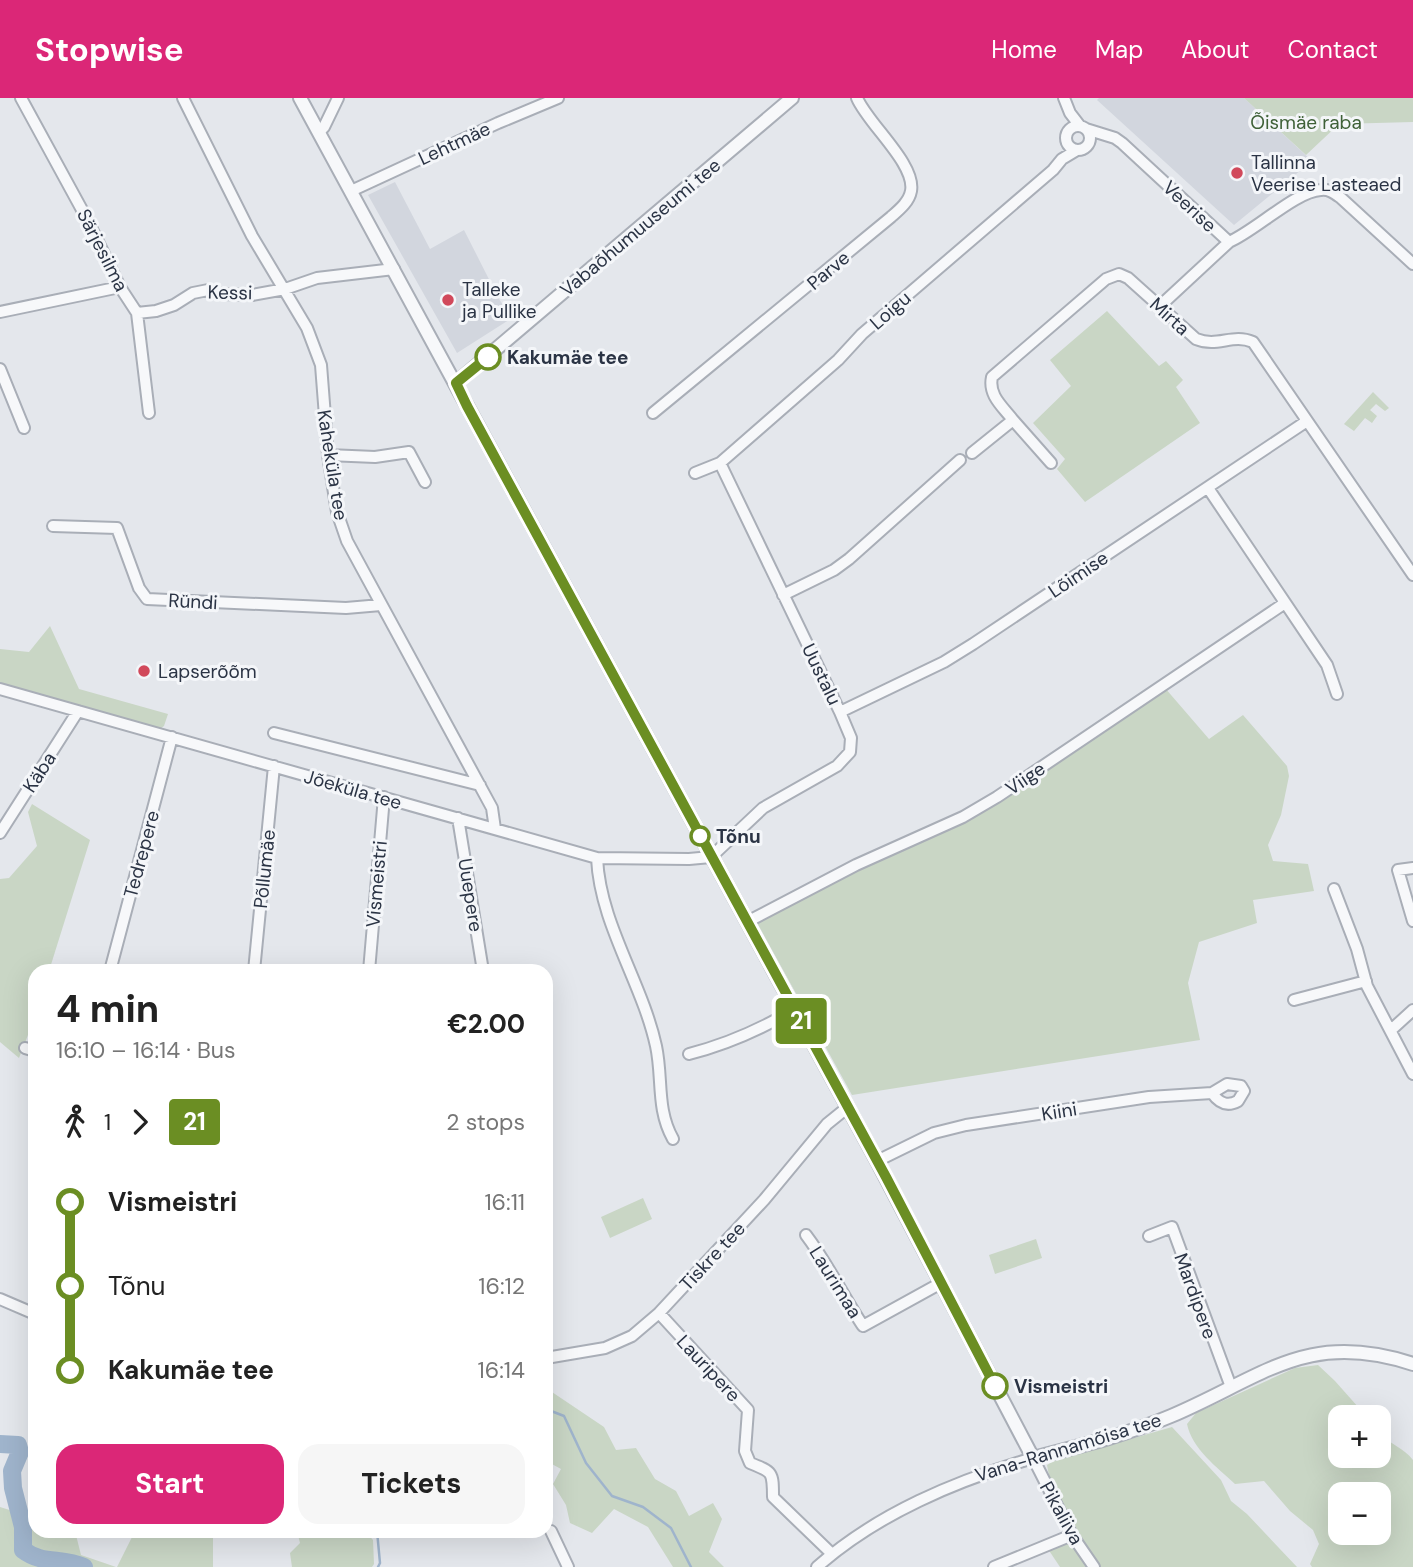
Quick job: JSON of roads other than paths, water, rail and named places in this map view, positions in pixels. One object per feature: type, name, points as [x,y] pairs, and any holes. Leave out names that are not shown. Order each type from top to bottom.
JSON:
[{"type":"street","name":"Särjesilma","points":[[21,98],[87,219],[120,287],[137,313],[149,414]]},
{"type":"street","name":"Kaheküla tee","points":[[183,98],[252,236],[307,328],[321,365],[328,455],[337,512],[347,541],[492,808],[495,828]]},
{"type":"street","points":[[300,98],[848,1107],[1033,1458]]},
{"type":"street","points":[[319,132],[338,98]]},
{"type":"street","name":"Lehtmäe","points":[[351,191],[558,98]]},
{"type":"street","name":"Parve","points":[[653,414],[905,204],[911,193],[911,180],[904,165],[863,112],[857,98]]},
{"type":"street","points":[[1064,98],[1070,113],[1089,136],[1088,144]]},
{"type":"street","name":"Vabaõhumuuseumi tee","points":[[456,383],[788,99]]},
{"type":"street","name":"Loigu","points":[[720,464],[838,360],[862,334],[1045,177],[1062,159],[1070,142],[1070,113]]},
{"type":"street","points":[[1083,128],[1073,127],[1070,142],[1083,148],[1105,135]]},
{"type":"street","name":"Veerise","points":[[1083,128],[1122,143],[1229,242],[1245,235],[1295,199],[1318,190],[1332,191],[1413,264]]},
{"type":"street","points":[[1160,306],[1229,242]]},
{"type":"street","name":"Kessi","points":[[137,313],[156,311],[174,305],[193,293],[208,290],[224,294],[252,295],[285,289],[317,278],[394,270]]},
{"type":"street","name":"Mirta","points":[[1051,463],[992,394],[989,386],[992,377],[1106,279],[1119,274],[1128,278],[1196,339],[1207,344],[1236,338],[1253,342],[1413,575]]},
{"type":"street","points":[[0,312],[120,287]]},
{"type":"street","points":[[0,369],[24,428]]},
{"type":"street","points":[[972,453],[1013,419]]},
{"type":"street","name":"Lõimise","points":[[840,712],[944,662],[973,644],[1307,421]]},
{"type":"street","points":[[328,455],[375,457],[409,452],[425,482]]},
{"type":"street","points":[[783,595],[842,564],[960,460]]},
{"type":"street","points":[[695,472],[720,464]]},
{"type":"street","name":"Uustalu","points":[[711,856],[763,808],[837,766],[849,752],[851,738],[720,464]]},
{"type":"street","points":[[1208,488],[1327,665],[1337,694]]},
{"type":"street","name":"Ründi","points":[[52,526],[117,528],[139,588],[147,599],[346,608],[381,605]]},
{"type":"street","name":"Viige","points":[[747,922],[856,864],[963,817],[997,797],[1285,603]]},
{"type":"street","name":"Jõeküla tee","points":[[0,689],[597,858],[689,859],[711,856]]},
{"type":"street","name":"Käba","points":[[0,833],[78,711]]},
{"type":"street","points":[[274,733],[480,785]]},
{"type":"street","name":"Tedrepere","points":[[112,964],[172,737]]},
{"type":"street","name":"Põllumäe","points":[[255,964],[274,766]]},
{"type":"street","name":"Vismeistri","points":[[370,964],[384,797]]},
{"type":"street","name":"Uuepere","points":[[458,818],[482,964]]},
{"type":"street","points":[[597,858],[598,877],[623,958],[657,1047],[661,1107],[665,1126],[673,1139]]},
{"type":"street","points":[[1413,868],[1398,870],[1413,921]]},
{"type":"street","points":[[1334,889],[1357,948],[1366,981],[1413,1074]]},
{"type":"street","points":[[1294,1000],[1366,981]]},
{"type":"street","points":[[689,1054],[723,1045],[761,1030],[795,1009]]},
{"type":"street","points":[[1391,1030],[1413,1010]]},
{"type":"street","name":"Kiini","points":[[877,1161],[934,1133],[966,1125],[1149,1097],[1212,1093],[1227,1084],[1243,1088],[1241,1098],[1228,1105],[1218,1101],[1212,1093]]},
{"type":"street","name":"Tiskre tee","points":[[553,1357],[605,1348],[632,1336],[659,1313],[764,1200],[827,1124],[848,1107]]},
{"type":"street","name":"Mardipere","points":[[1149,1236],[1172,1227],[1231,1387]]},
{"type":"street","name":"Laurimaa","points":[[806,1235],[825,1260],[843,1296],[863,1326],[941,1283]]},
{"type":"street","points":[[0,1299],[28,1311]]},
{"type":"street","name":"Lauripere","points":[[659,1313],[748,1410],[746,1451],[750,1464],[769,1471],[773,1476],[773,1497],[832,1554]]},
{"type":"street","name":"Vana-Rannamõisa tee","points":[[817,1567],[855,1539],[943,1489],[978,1474],[1112,1438],[1149,1425],[1299,1357],[1323,1352],[1365,1351],[1413,1364]]},
{"type":"street","name":"Pikaliiva","points":[[1033,1458],[1072,1535],[1094,1567]]},
{"type":"street","points":[[553,1535],[568,1567]]},
{"type":"street","points":[[993,1567],[1072,1535]]},
{"type":"waterway","points":[[553,1412],[564,1416],[586,1463],[612,1496],[643,1507],[671,1528],[691,1567]]},
{"type":"waterway","points":[[0,1444],[18,1445],[20,1452],[12,1471],[13,1488],[23,1527],[23,1550],[38,1558],[84,1567]]},
{"type":"waterway","points":[[378,1538],[378,1567]]},
{"type":"place","name":"Tallinna Veerise Lasteaed","points":[[1237,173]]},
{"type":"place","name":"Talleke ja Pullike","points":[[448,300]]},
{"type":"place","name":"Kakumäe tee","points":[[488,357]]},
{"type":"place","name":"Lapserõõm","points":[[144,671]]},
{"type":"place","name":"Tõnu","points":[[700,836]]},
{"type":"place","name":"Vismeistri","points":[[995,1386]]},
{"type":"park label","name":"Õismäe raba","points":[[1306,122]]}]
